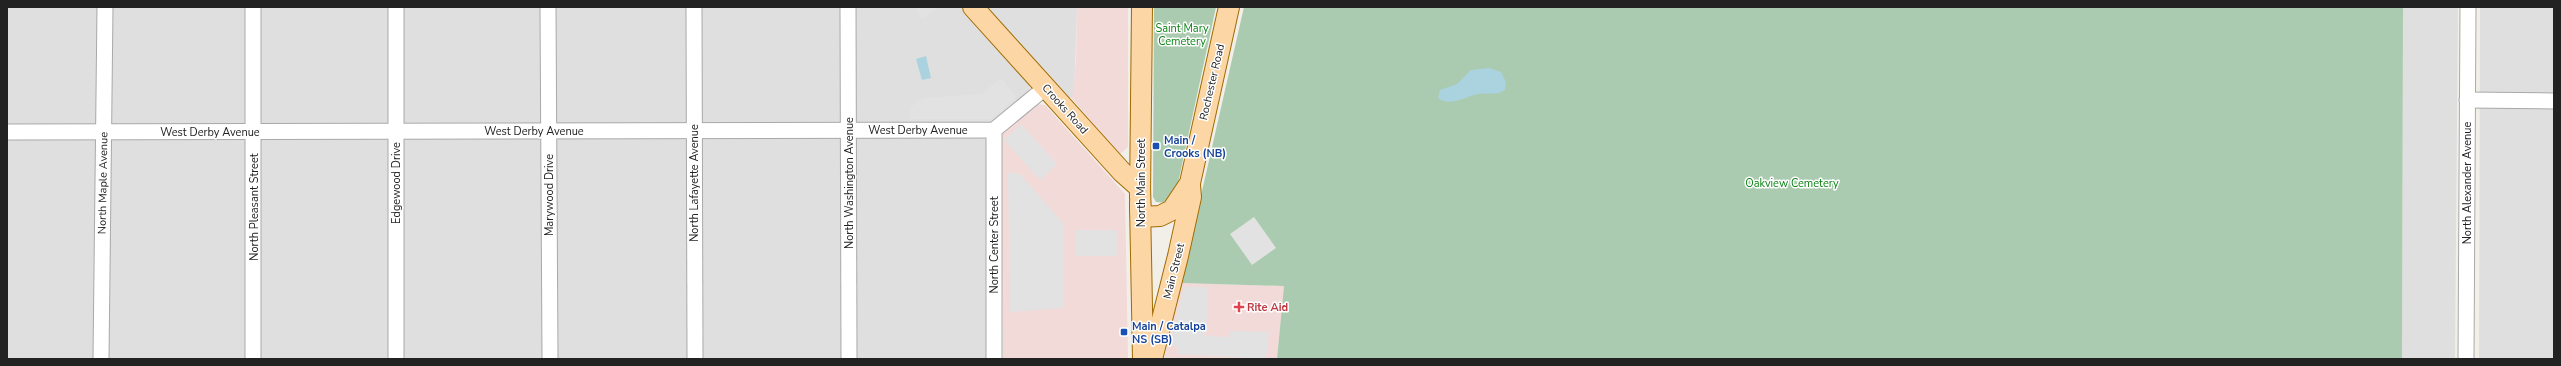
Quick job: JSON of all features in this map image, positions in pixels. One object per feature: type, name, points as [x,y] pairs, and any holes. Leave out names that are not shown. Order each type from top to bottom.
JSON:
[{"type":"main road","name":"Crooks Road","points":[[973,7],[1122,172],[1140,188]]},
{"type":"main road","name":"North Main Street","points":[[1140,188],[1142,7]]},
{"type":"main road","name":"Rochester Road","points":[[1141,217],[1160,216],[1172,210],[1190,183],[1229,7]]},
{"type":"main road","name":"Main Street","points":[[1152,359],[1178,256],[1190,197],[1190,183]]},
{"type":"main road","points":[[1140,188],[1141,217]]},
{"type":"main road","name":"North Main Street","points":[[1141,217],[1143,359]]},
{"type":"street","name":"North Maple Avenue","points":[[101,359],[105,7]]},
{"type":"street","name":"North Pleasant Street","points":[[253,7],[253,359]]},
{"type":"street","name":"Edgewood Drive","points":[[396,7],[396,359]]},
{"type":"street","name":"Marywood Drive","points":[[548,7],[550,359]]},
{"type":"street","name":"North Lafayette Avenue","points":[[694,7],[695,359]]},
{"type":"street","name":"North Washington Avenue","points":[[848,7],[849,359]]},
{"type":"street","name":"North Alexander Avenue","points":[[2466,359],[2468,7]]},
{"type":"street","points":[[994,130],[1045,88]]},
{"type":"street","points":[[2467,100],[2554,101]]},
{"type":"street","name":"West Derby Avenue","points":[[7,132],[994,130]]},
{"type":"street","name":"North Center Street","points":[[994,130],[994,359]]},
{"type":"shaded area","points":[[7,7],[961,7],[1028,82],[1030,89],[1029,92],[998,120],[989,359],[7,359]]},
{"type":"shaded area","points":[[915,7],[938,7],[922,19]]},
{"type":"shaded area","points":[[986,7],[1077,7],[1074,97],[1068,99]]},
{"type":"shaded area","points":[[1077,7],[1128,7],[1128,147],[1120,154],[1072,99],[1076,61]]},
{"type":"shaded area","points":[[2403,7],[2458,7],[2455,359],[2402,359]]},
{"type":"shaded area","points":[[2480,7],[2554,7],[2554,359],[2479,359]]},
{"type":"shaded area","points":[[1001,78],[1017,97],[992,119],[909,119],[911,107],[923,98],[981,94]]},
{"type":"shaded area","points":[[1036,104],[1045,105],[1125,194],[1128,359],[1003,359],[1001,134]]},
{"type":"shaded area","points":[[1021,124],[1057,164],[1040,180],[1004,140]]},
{"type":"shaded area","points":[[1008,173],[1019,173],[1063,223],[1064,308],[1010,312]]},
{"type":"shaded area","points":[[1254,217],[1276,248],[1252,265],[1230,234]]},
{"type":"shaded area","points":[[1076,230],[1118,230],[1118,256],[1076,256]]},
{"type":"shaded area","points":[[1181,283],[1284,286],[1277,359],[1164,359]]},
{"type":"shaded area","points":[[1184,287],[1208,287],[1206,336],[1230,337],[1230,331],[1269,332],[1266,359],[1178,354],[1178,347],[1170,345]]},
{"type":"green space","name":"Saint Mary Cemetery","points":[[1154,7],[1216,7],[1178,183],[1169,203],[1156,202],[1153,197]]},
{"type":"green space","name":"Oakview Cemetery","points":[[1244,7],[2403,7],[2402,359],[1277,359],[1284,286],[1181,283]]},
{"type":"water","points":[[926,56],[931,78],[922,80],[916,59]]},
{"type":"water","points":[[1489,68],[1501,72],[1506,82],[1505,90],[1502,92],[1478,94],[1447,102],[1438,98],[1440,90],[1457,84],[1471,70]]},
{"type":"place","name":"Main / Crooks (NB)","points":[[1156,146]]},
{"type":"place","name":"Rite Aid","points":[[1239,307]]},
{"type":"place","name":"Main / Catalpa NS (SB)","points":[[1124,332]]}]
